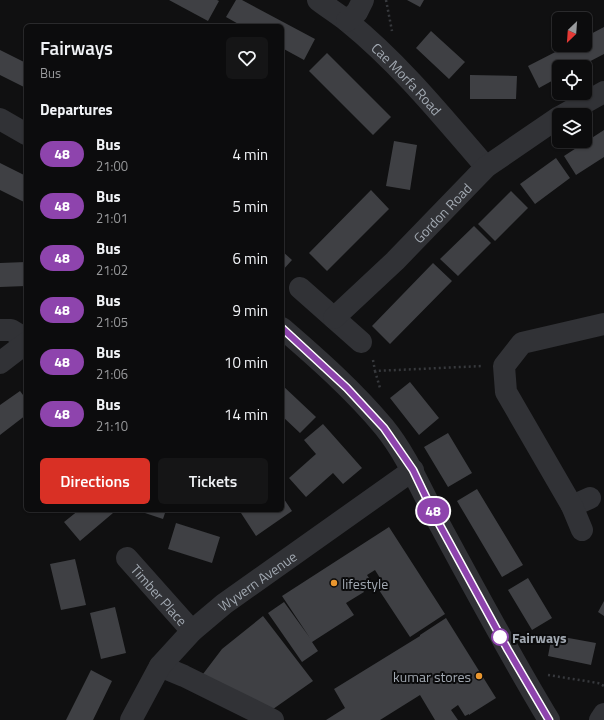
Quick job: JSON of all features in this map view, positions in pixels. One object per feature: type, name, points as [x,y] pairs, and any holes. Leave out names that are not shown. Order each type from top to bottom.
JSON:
[{"type":"street","name":"Cae Morfa Road","points":[[318,0],[347,21],[387,57],[426,97],[486,167]]},
{"type":"street","points":[[347,21],[356,12],[362,0]]},
{"type":"street","points":[[575,108],[604,92]]},
{"type":"street","points":[[0,119],[24,133]]},
{"type":"street","name":"Gordon Road","points":[[334,318],[395,261],[486,167],[552,123]]},
{"type":"street","points":[[300,288],[361,342]]},
{"type":"street","points":[[582,530],[581,502],[506,392],[504,366],[522,343],[604,324]]},
{"type":"street","points":[[0,330],[11,330],[24,338]]},
{"type":"street","points":[[284,330],[347,388],[384,428],[413,470],[437,520],[508,650],[549,720]]},
{"type":"street","points":[[0,363],[24,345]]},
{"type":"street","name":"Wyvern Avenue","points":[[130,720],[160,666],[192,631],[224,604],[413,470]]},
{"type":"street","name":"Timber Place","points":[[127,558],[192,631]]},
{"type":"street","points":[[160,666],[184,676],[273,720]]},
{"type":"street","points":[[600,720],[604,714]]},
{"type":"path","points":[[361,342],[368,336],[375,371],[504,366]]},
{"type":"path","points":[[527,682],[540,674],[598,683],[604,686]]},
{"type":"building","points":[[169,0],[217,0],[219,1],[208,21]]},
{"type":"building","points":[[236,0],[242,0],[315,39],[304,60],[284,49],[284,24],[238,24],[226,17]]},
{"type":"building","points":[[407,0],[424,0],[420,7]]},
{"type":"building","points":[[604,27],[604,54],[592,60],[552,60],[552,81],[539,88],[528,66],[555,52],[592,52],[592,33]]},
{"type":"building","points":[[431,31],[465,62],[449,79],[416,48]]},
{"type":"building","points":[[0,50],[24,62],[24,87],[0,75]]},
{"type":"building","points":[[327,53],[391,117],[373,135],[309,71]]},
{"type":"building","points":[[470,75],[517,76],[516,99],[470,99]]},
{"type":"building","points":[[604,130],[604,157],[576,175],[564,156],[576,148],[592,148],[592,138]]},
{"type":"building","points":[[394,141],[417,145],[410,190],[386,186]]},
{"type":"building","points":[[556,158],[570,178],[535,204],[520,184]]},
{"type":"building","points":[[0,163],[24,175],[24,202],[0,190]]},
{"type":"building","points":[[371,190],[389,209],[327,271],[309,253]]},
{"type":"building","points":[[511,191],[528,208],[495,241],[478,224]]},
{"type":"building","points":[[474,226],[491,243],[458,276],[440,259]]},
{"type":"building","points":[[284,253],[292,260],[284,269]]},
{"type":"building","points":[[24,262],[24,286],[0,287],[0,263]]},
{"type":"building","points":[[433,263],[452,281],[390,344],[372,326]]},
{"type":"building","points":[[410,382],[439,418],[419,435],[390,398]]},
{"type":"building","points":[[284,387],[316,417],[300,433],[284,418]]},
{"type":"building","points":[[20,391],[24,396],[24,417],[0,435],[0,405]]},
{"type":"building","points":[[323,424],[362,468],[343,484],[333,473],[306,497],[289,478],[316,454],[304,440]]},
{"type":"building","points":[[448,433],[472,473],[448,487],[424,447]]},
{"type":"building","points":[[477,489],[523,565],[502,577],[457,501]]},
{"type":"building","points":[[284,499],[292,511],[256,536],[241,513],[284,512]]},
{"type":"building","points":[[76,512],[113,513],[80,541],[64,522]]},
{"type":"building","points":[[142,512],[165,512],[163,519]]},
{"type":"building","points":[[176,523],[220,537],[212,563],[168,549]]},
{"type":"building","name":"lifestyle","points":[[389,527],[445,614],[410,637],[379,590],[385,586],[375,570],[367,575],[371,581],[361,587],[364,592],[346,603],[354,615],[312,642],[318,651],[302,662],[268,613],[284,602],[310,638],[282,596]]},
{"type":"building","points":[[75,559],[86,605],[61,610],[50,564]]},
{"type":"building","points":[[528,578],[552,618],[532,630],[508,590]]},
{"type":"building","points":[[604,601],[604,616],[598,612]]},
{"type":"building","points":[[115,607],[126,653],[101,659],[90,613]]},
{"type":"building","points":[[263,616],[313,681],[266,714],[203,674],[222,649]]},
{"type":"building","points":[[446,618],[496,698],[465,716],[458,705],[451,710],[458,720],[435,720],[420,695],[380,720],[326,720],[345,708],[334,689],[420,636]]},
{"type":"building","points":[[552,635],[596,643],[591,665],[548,656]]},
{"type":"building","points":[[91,670],[112,681],[93,720],[66,720]]},
{"type":"bus line","name":"48","points":[[284,330],[304,346],[347,388],[384,428],[413,470],[437,520],[508,650],[549,720]]},
{"type":"place","name":"lifestyle","points":[[334,583]]},
{"type":"place","name":"Fairways","points":[[500,637]]},
{"type":"place","name":"kumar stores","points":[[479,676]]}]
